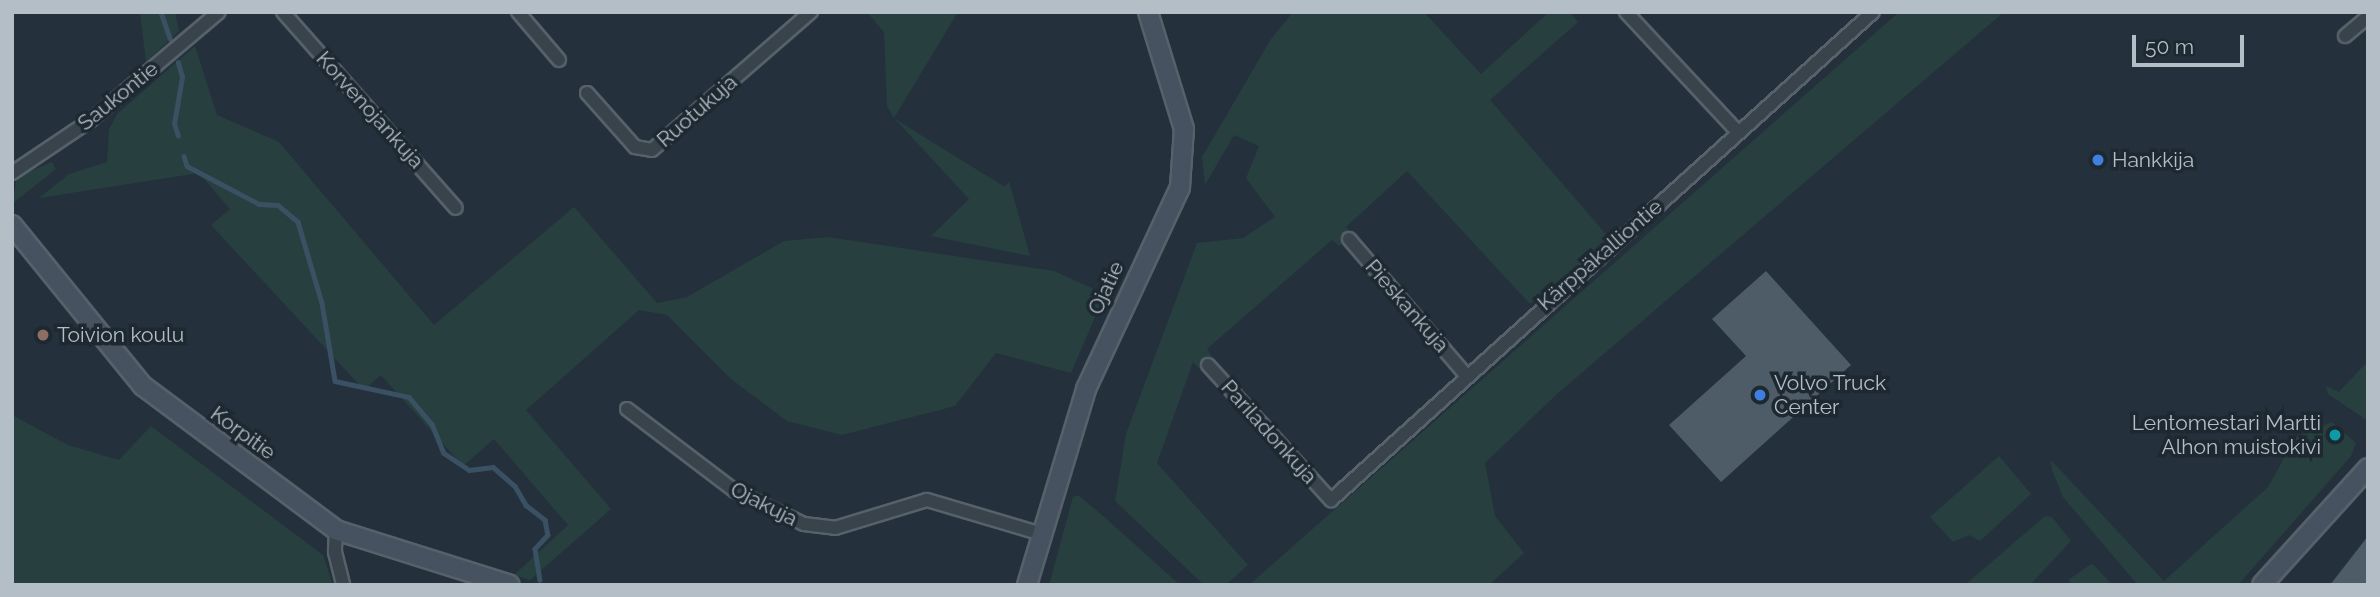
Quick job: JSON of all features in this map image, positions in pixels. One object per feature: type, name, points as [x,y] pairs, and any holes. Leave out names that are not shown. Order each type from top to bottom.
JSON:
[{"type":"street","name":"Saukontie","points":[[12,173],[91,120],[219,12]]},
{"type":"street","name":"Korvenojankuja","points":[[283,12],[456,208]]},
{"type":"street","points":[[518,12],[559,60]]},
{"type":"street","name":"Ruotukuja","points":[[587,93],[635,147],[652,150],[811,12]]},
{"type":"street","name":"Ojatie","points":[[1027,585],[1086,388],[1180,187],[1184,129],[1148,12]]},
{"type":"street","points":[[1626,12],[1738,132]]},
{"type":"street","name":"Kärppäkalliontie","points":[[1331,500],[1465,374],[1872,12]]},
{"type":"street","points":[[2345,36],[2368,17]]},
{"type":"street","name":"Korpitie","points":[[12,225],[143,386],[336,530],[510,585]]},
{"type":"street","name":"Pieskankuja","points":[[1349,239],[1465,374]]},
{"type":"street","name":"Pariladonkuja","points":[[1208,365],[1331,500]]},
{"type":"street","name":"Ojakuja","points":[[627,409],[735,491],[804,524],[835,528],[927,500],[1042,534]]},
{"type":"street","points":[[2262,585],[2368,467]]},
{"type":"street","points":[[336,530],[335,552],[343,585]]},
{"type":"green space","points":[[140,12],[175,12],[179,31],[146,62]]},
{"type":"green space","points":[[867,12],[958,12],[894,118],[887,106],[884,32]]},
{"type":"green space","points":[[1293,12],[1424,12],[1481,74],[1549,12],[1570,12],[1578,22],[1490,100],[1611,240],[1530,304],[1407,171],[1346,227],[1352,235],[1339,246],[1332,240],[1207,349],[1212,356],[1199,368],[1193,362],[1157,463],[1248,565],[1226,585],[1204,585],[1115,501],[1126,434],[1197,243],[1243,238],[1275,217],[1246,178],[1259,146],[1234,135],[1205,185],[1202,157],[1271,39]]},
{"type":"green space","points":[[1899,12],[2004,12],[1558,393],[1485,463],[1495,516],[1524,553],[1489,585],[1249,585]]},
{"type":"green space","points":[[195,46],[217,115],[279,142],[434,325],[574,207],[657,303],[687,297],[784,241],[828,237],[1054,271],[1105,294],[1071,373],[996,353],[955,406],[842,435],[787,421],[731,379],[667,315],[639,310],[526,410],[611,509],[530,580],[514,575],[568,525],[494,439],[463,466],[381,375],[364,390],[211,225],[230,209],[199,173],[39,198],[69,174],[107,162],[109,130],[117,114]]},
{"type":"green space","points":[[895,119],[1005,187],[1009,181],[1030,256],[931,236],[969,199]]},
{"type":"green space","points":[[52,162],[56,169],[12,204],[17,177]]},
{"type":"green space","points":[[2368,361],[2368,421],[2328,394],[2326,386],[2339,392]]},
{"type":"green space","points":[[12,415],[68,445],[119,460],[151,426],[323,555],[333,585],[12,585]]},
{"type":"green space","points":[[2332,422],[2356,443],[2351,456],[2238,585],[2138,585],[2063,497],[2052,470],[2051,460],[2164,581],[2268,487],[2295,438]]},
{"type":"green space","points":[[1999,456],[2031,494],[1980,541],[1969,535],[1953,542],[1930,517]]},
{"type":"green space","points":[[1078,495],[1180,585],[1049,585],[1073,497]]},
{"type":"green space","points":[[2045,516],[2052,517],[2071,541],[2030,585],[1965,585]]},
{"type":"green space","points":[[2091,564],[2112,585],[2073,585],[2068,580]]},
{"type":"building","name":"Volvo Truck Center","points":[[1766,271],[1851,365],[1721,482],[1669,425],[1746,356],[1712,319]]},
{"type":"building","points":[[2368,536],[2368,585],[2330,585]]},
{"type":"waterway","points":[[161,12],[170,38]]},
{"type":"waterway","points":[[178,63],[182,77],[174,124],[178,136]]},
{"type":"waterway","points":[[184,156],[187,166],[259,204],[278,205],[298,222],[322,303],[335,381],[409,397],[432,424],[444,453],[469,470],[493,467],[515,486],[526,505],[545,520],[548,535],[535,549],[540,580]]},
{"type":"place","name":"Hankkija","points":[[2098,160]]},
{"type":"place","name":"Toivion koulu","points":[[43,335]]},
{"type":"place","name":"Volvo Truck Center","points":[[1760,395]]},
{"type":"place","name":"Lentomestari Martti Alhon muistokivi","points":[[2335,435]]}]
